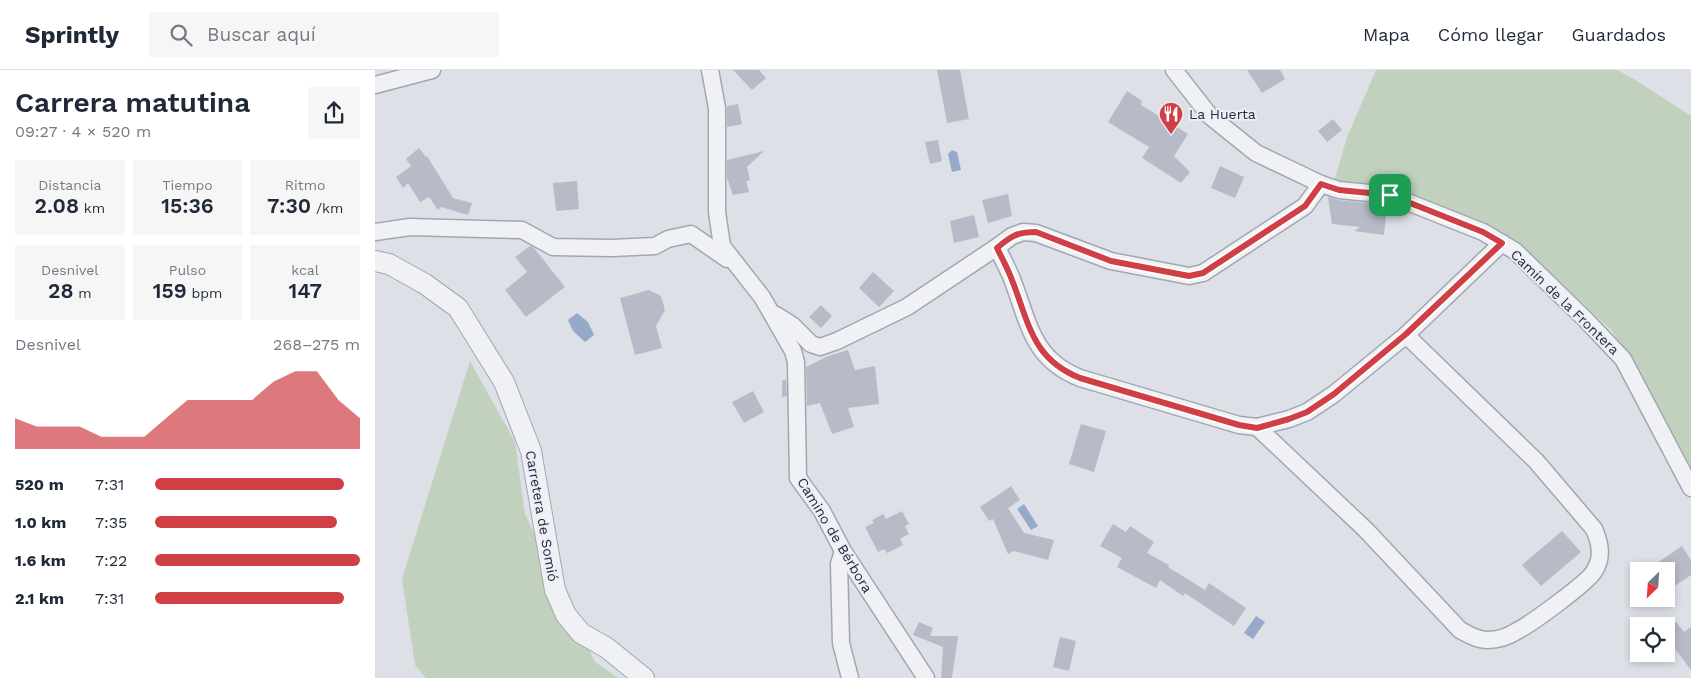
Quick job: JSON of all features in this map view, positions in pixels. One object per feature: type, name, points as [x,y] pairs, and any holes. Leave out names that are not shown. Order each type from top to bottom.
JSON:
[{"type":"street","points":[[375,85],[432,70]]},
{"type":"street","name":"Camino de Bérbora","points":[[710,70],[717,108],[717,212],[722,246],[762,297],[793,351],[796,362],[798,478],[821,511],[843,551],[926,678]]},
{"type":"street","name":"Camín de la Frontera","points":[[1174,70],[1210,116],[1256,153],[1321,184],[1339,190],[1390,195],[1483,232],[1515,250],[1586,320],[1623,360],[1691,488]]},
{"type":"street","points":[[771,312],[792,325],[811,344],[820,346],[837,341],[907,307],[997,248],[1012,236],[1023,232],[1036,232],[1111,261],[1189,276],[1203,273],[1305,206],[1321,184]]},
{"type":"street","points":[[375,232],[410,227],[522,230],[553,247],[612,248],[655,246],[668,239],[691,234],[741,270]]},
{"type":"street","points":[[997,248],[1012,277],[1031,331],[1047,358],[1058,368],[1080,378],[1171,406],[1225,422],[1257,428],[1307,412],[1334,394],[1406,334],[1502,243]]},
{"type":"street","name":"Carretera de Somió","points":[[375,261],[389,264],[425,284],[458,308],[504,382],[531,451],[555,590],[566,615],[581,633],[607,648],[644,678]]},
{"type":"street","points":[[1257,428],[1366,530],[1460,630],[1474,638],[1488,640],[1503,638],[1518,631],[1590,578],[1599,562],[1600,542],[1595,529],[1536,461],[1406,334]]},
{"type":"street","points":[[843,551],[839,564],[841,643],[850,678]]},
{"type":"green space","points":[[1376,70],[1617,70],[1691,116],[1691,474],[1650,393],[1612,331],[1531,254],[1493,227],[1394,188],[1334,182],[1347,137]]},
{"type":"green space","points":[[470,361],[515,442],[525,514],[595,662],[618,678],[426,678],[415,665],[402,579]]},
{"type":"water","points":[[952,150],[957,152],[961,170],[952,172],[948,154]]},
{"type":"water","points":[[577,313],[588,322],[594,335],[585,342],[573,331],[568,320]]},
{"type":"water","points":[[1024,504],[1038,526],[1031,530],[1017,509]]},
{"type":"water","points":[[1256,616],[1265,622],[1253,639],[1244,633]]},
{"type":"building","points":[[733,70],[759,70],[766,78],[752,90]]},
{"type":"building","points":[[937,70],[960,70],[969,119],[947,123]]},
{"type":"building","points":[[1247,70],[1280,70],[1285,79],[1262,93]]},
{"type":"building","points":[[1127,91],[1142,101],[1141,105],[1188,134],[1174,156],[1190,172],[1181,183],[1142,158],[1149,147],[1108,122]]},
{"type":"building","points":[[738,104],[742,124],[727,127],[727,106]]},
{"type":"building","points":[[1333,119],[1342,130],[1327,142],[1318,131]]},
{"type":"building","points":[[938,140],[942,161],[930,164],[925,142]]},
{"type":"building","points":[[419,148],[427,156],[453,198],[472,203],[468,215],[441,207],[438,210],[429,197],[420,202],[408,183],[403,188],[396,177],[411,166],[406,159]]},
{"type":"building","points":[[764,151],[747,167],[750,180],[746,181],[749,192],[733,195],[727,178],[727,160]]},
{"type":"building","points":[[1220,166],[1244,177],[1235,198],[1211,188]]},
{"type":"building","points":[[577,181],[579,209],[556,211],[553,183]]},
{"type":"building","points":[[1008,194],[1012,216],[988,223],[982,200]]},
{"type":"building","points":[[1328,197],[1338,200],[1387,205],[1384,235],[1354,231],[1360,227],[1332,224]]},
{"type":"building","points":[[974,215],[979,237],[954,243],[950,221]]},
{"type":"building","points":[[530,246],[534,248],[565,287],[526,317],[505,290],[527,272],[515,257]]},
{"type":"building","points":[[873,272],[894,291],[879,307],[859,288]]},
{"type":"building","points":[[649,290],[661,296],[665,310],[656,326],[662,348],[635,355],[620,298]]},
{"type":"building","points":[[821,305],[832,316],[821,328],[809,317]]},
{"type":"building","points":[[848,350],[855,370],[875,366],[879,404],[848,408],[854,427],[832,434],[820,403],[807,406],[806,367],[828,356]]},
{"type":"building","points":[[786,379],[787,396],[782,397],[782,381]]},
{"type":"building","points":[[753,391],[764,412],[744,423],[732,402]]},
{"type":"building","points":[[1081,424],[1106,431],[1094,472],[1069,464]]},
{"type":"building","points":[[1011,486],[1020,500],[1008,508],[1024,533],[1054,540],[1048,560],[1014,551],[1008,554],[993,519],[989,521],[980,507]]},
{"type":"building","points":[[902,511],[909,524],[905,526],[909,534],[900,539],[903,545],[887,553],[884,549],[878,552],[865,527],[874,523],[872,520],[883,514],[886,519]]},
{"type":"building","points":[[1113,524],[1126,532],[1130,526],[1154,542],[1147,553],[1169,565],[1168,567],[1205,590],[1209,583],[1246,608],[1234,626],[1185,593],[1183,596],[1160,580],[1156,588],[1117,567],[1122,558],[1100,546]]},
{"type":"building","points":[[1562,531],[1581,552],[1541,586],[1522,565]]},
{"type":"building","points":[[1682,546],[1691,560],[1691,575],[1675,586],[1675,562],[1658,562]]},
{"type":"building","points":[[919,622],[933,628],[930,636],[958,636],[952,678],[941,678],[943,647],[913,635]]},
{"type":"building","points":[[1675,623],[1684,632],[1691,627],[1691,670],[1675,649]]},
{"type":"building","points":[[1060,637],[1076,641],[1069,671],[1053,667]]},
{"type":"place","name":"La Huerta","points":[[1171,135]]},
{"type":"route","points":[[1321,184],[1339,190],[1390,195],[1483,232],[1502,243],[1406,334],[1334,394],[1307,412],[1257,428],[1225,422],[1080,378],[1058,368],[1047,358],[1037,344],[1012,277],[997,248],[1012,236],[1023,232],[1036,232],[1111,261],[1189,276],[1203,273],[1305,206],[1321,184]]}]
